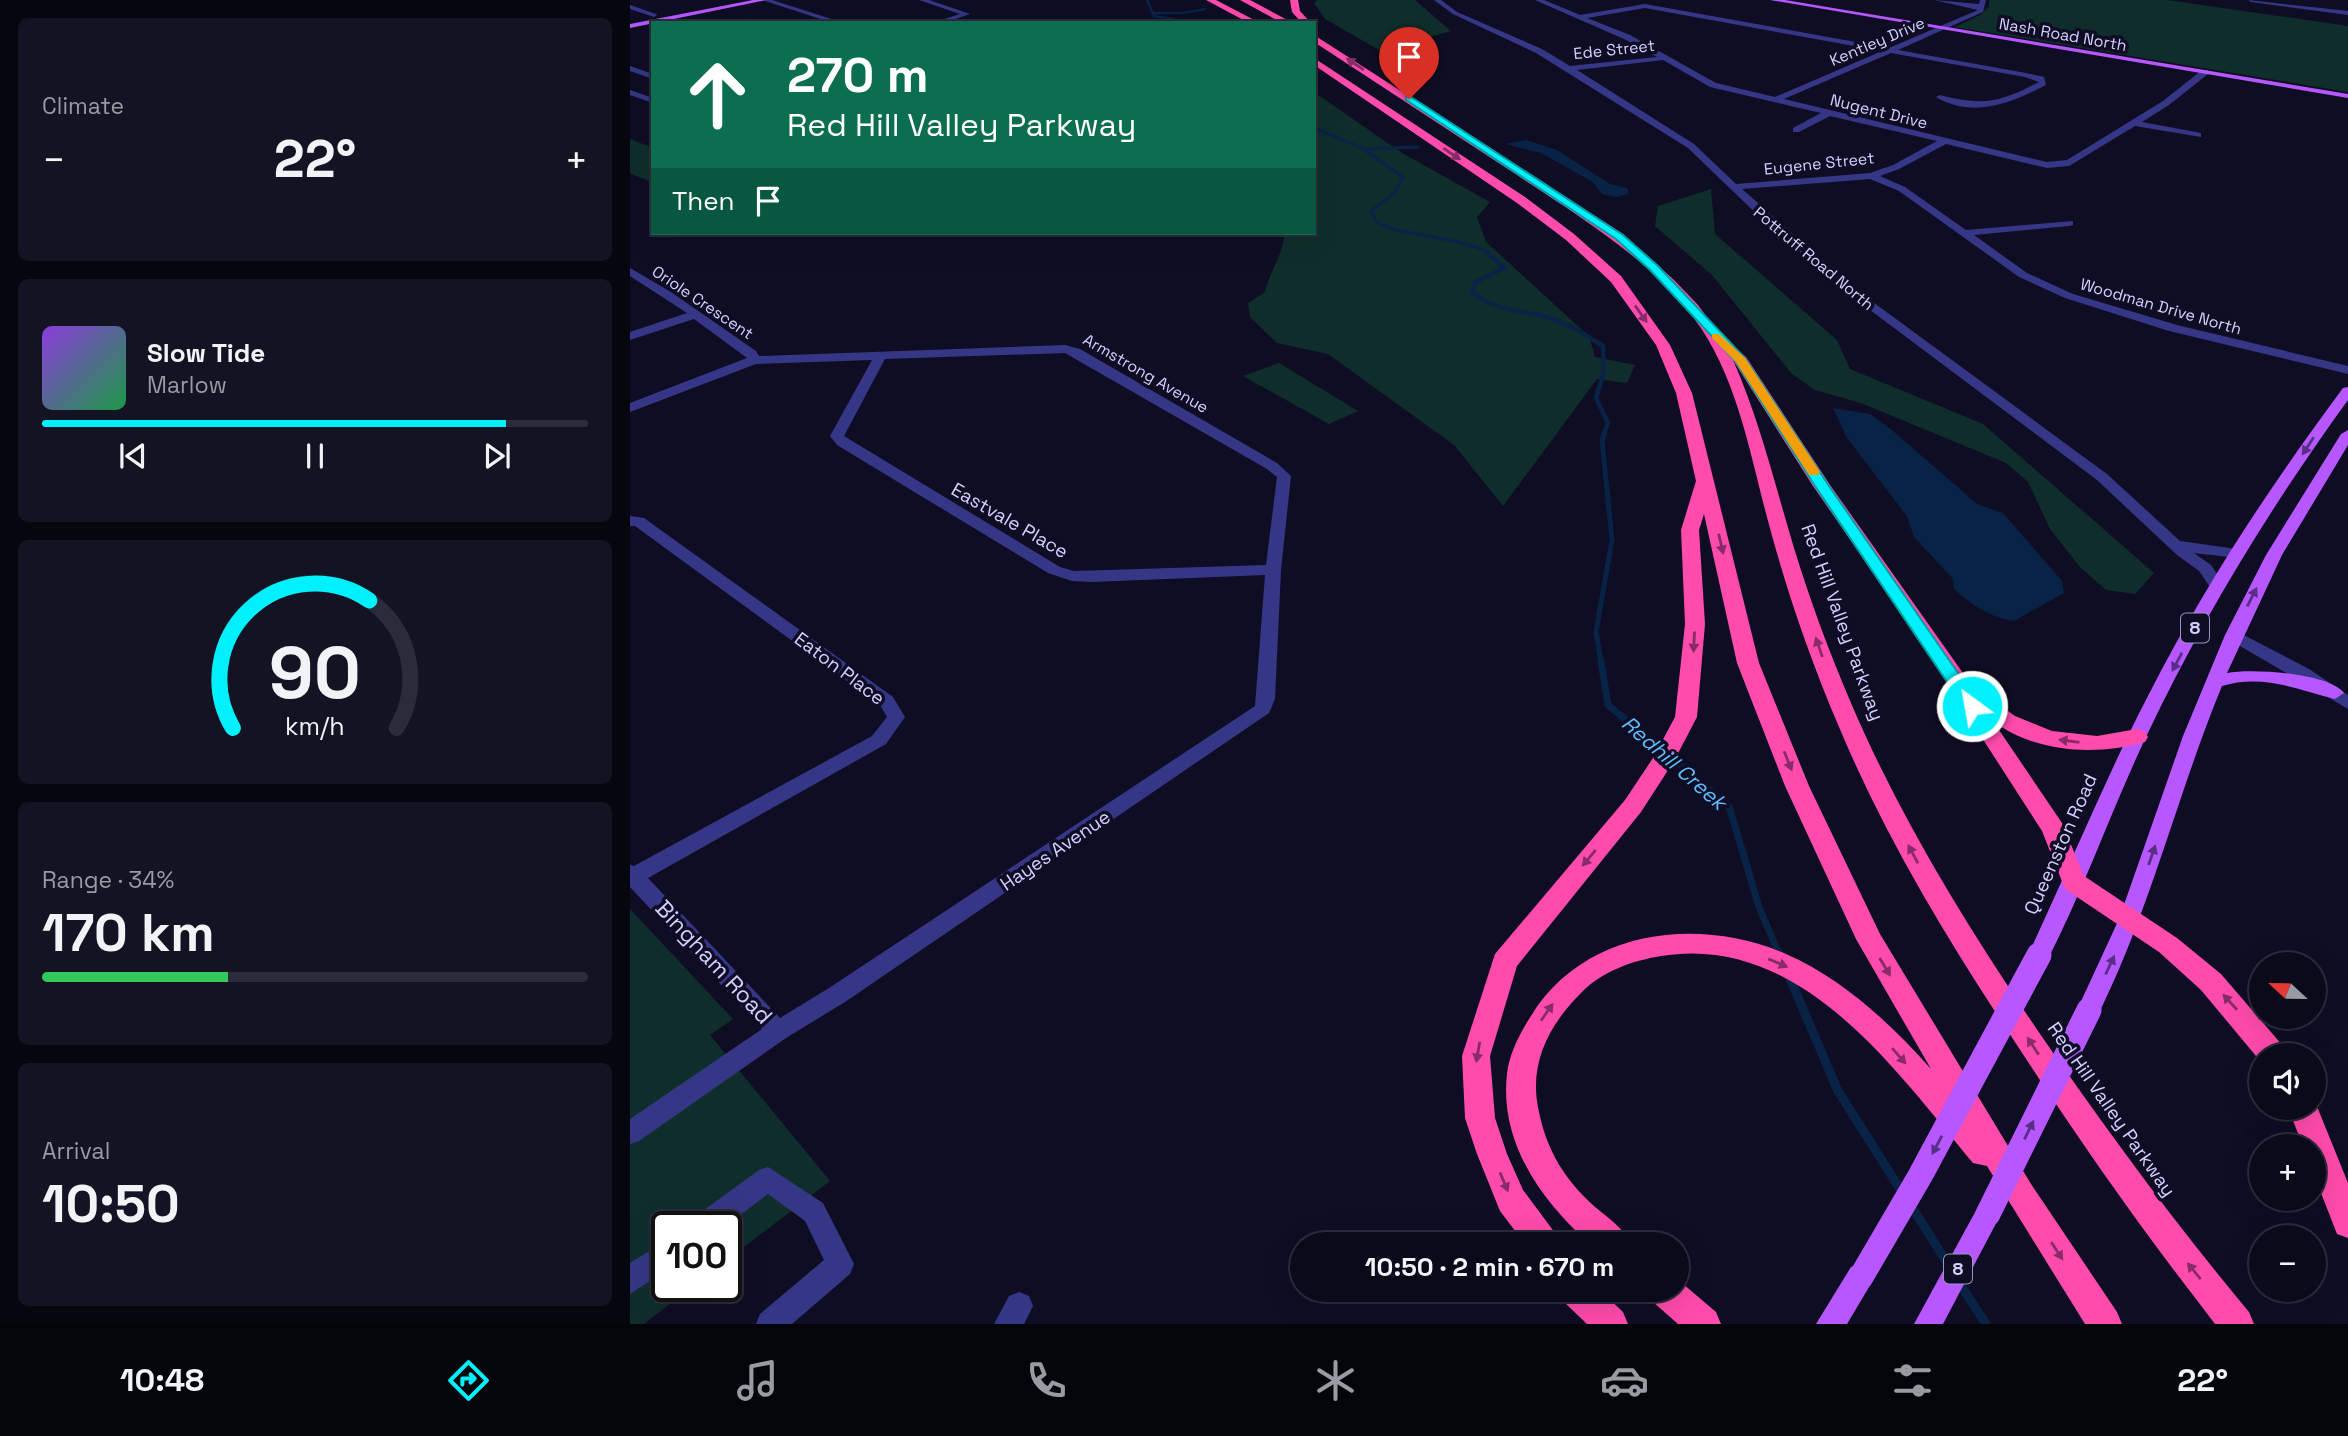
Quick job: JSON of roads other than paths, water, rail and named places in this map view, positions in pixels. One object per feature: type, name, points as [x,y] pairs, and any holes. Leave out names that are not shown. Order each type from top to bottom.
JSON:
[{"type":"highway","points":[[1210,0],[1252,21]]},
{"type":"highway","points":[[1244,0],[1285,21]]},
{"type":"highway","points":[[1294,0],[1296,12],[1305,21]]},
{"type":"highway","name":"Red Hill Valley Parkway","points":[[1318,40],[1619,237],[1653,267],[1711,331],[1744,405],[1785,550],[1837,701],[1878,790],[1933,891],[2057,1083],[2190,1268],[2237,1324]]},
{"type":"highway","points":[[1316,62],[1521,200],[1570,237],[1616,279],[1663,345],[1684,393],[1748,663],[1797,786],[1869,939],[2020,1194],[2105,1324]]},
{"type":"highway","points":[[1711,331],[1741,360],[1822,486],[1962,688],[1994,742],[2053,829],[2074,882],[2168,945],[2211,982],[2263,1043]]},
{"type":"highway","points":[[1535,1232],[1511,1200],[1492,1154],[1480,1118],[1476,1056],[1505,962],[1633,806],[1663,761],[1686,717],[1692,683],[1695,624],[1690,530],[1706,478]]},
{"type":"highway","points":[[1962,688],[2007,721],[2049,738],[2097,744],[2137,737]]},
{"type":"highway","points":[[1601,1232],[1565,1198],[1543,1169],[1525,1120],[1521,1075],[1530,1043],[1542,1017],[1560,994],[1583,973],[1632,949],[1668,945],[1720,945],[1773,960],[1808,976],[1871,1023],[2020,1194]]},
{"type":"highway","points":[[2308,1120],[2348,1223]]},
{"type":"highway","points":[[1588,1302],[1611,1324]]},
{"type":"highway","points":[[1679,1302],[1704,1324]]},
{"type":"main road","points":[[630,20],[733,0]]},
{"type":"main road","points":[[723,8],[749,0]]},
{"type":"main road","points":[[656,21],[764,0]]},
{"type":"main road","name":"Nash Road North","points":[[1773,0],[2348,96]]},
{"type":"main road","points":[[630,26],[651,22]]},
{"type":"main road","name":"Queenston Road","points":[[1830,1324],[1920,1176],[2039,955],[2137,737],[2218,587],[2311,440],[2348,391]]},
{"type":"main road","name":"8","points":[[1928,1324],[1988,1213],[2089,1010],[2130,919],[2192,736],[2234,635],[2274,555],[2348,434]]},
{"type":"main road","points":[[2214,682],[2232,675],[2262,675],[2297,681],[2342,698]]},
{"type":"street","points":[[764,0],[834,21]]},
{"type":"street","points":[[922,0],[967,15],[943,21]]},
{"type":"street","name":"Pottruff Road North","points":[[1437,0],[1455,13],[1539,51],[1691,146],[1733,187],[1858,296],[2102,477],[2174,544],[2195,558],[2218,587]]},
{"type":"street","name":"Nugent Drive","points":[[1538,0],[1616,32],[1713,85],[2040,164],[2062,166],[2134,123],[2205,72]]},
{"type":"street","points":[[1937,0],[1982,4]]},
{"type":"street","points":[[2250,0],[2348,13]]},
{"type":"street","points":[[2296,6],[2304,0]]},
{"type":"street","name":"Kentley Drive","points":[[1773,101],[1981,11],[1982,4]]},
{"type":"street","points":[[1578,17],[1645,6],[2026,75],[2041,79],[2043,83],[1996,106],[1972,105],[1940,97]]},
{"type":"street","points":[[630,7],[654,15]]},
{"type":"street","points":[[666,19],[672,21]]},
{"type":"street","points":[[1778,41],[1795,34]]},
{"type":"street","name":"Ede Street","points":[[1567,69],[1665,58]]},
{"type":"street","points":[[630,68],[651,76]]},
{"type":"street","points":[[630,91],[641,88]]},
{"type":"street","points":[[630,91],[651,100]]},
{"type":"street","points":[[1796,130],[1828,113]]},
{"type":"street","points":[[2134,123],[2198,135]]},
{"type":"street","name":"Eugene Street","points":[[1733,187],[1871,176],[1896,167],[1944,141]]},
{"type":"street","name":"Woodman Drive North","points":[[1871,176],[1902,189],[2023,275],[2069,296],[2173,328],[2348,370]]},
{"type":"street","points":[[1964,233],[2069,223]]},
{"type":"street","name":"Oriole Crescent","points":[[632,275],[696,314],[752,354],[754,360]]},
{"type":"street","points":[[630,336],[696,314]]},
{"type":"street","name":"Armstrong Avenue","points":[[630,408],[754,360],[1049,349],[1076,352],[1272,466],[1284,477],[1273,569],[1266,699]]},
{"type":"street","name":"Eastvale Place","points":[[880,356],[837,436],[842,442],[1054,570],[1072,576],[1092,577],[1273,569]]},
{"type":"street","name":"Eaton Place","points":[[630,521],[639,521],[887,701],[896,716],[879,740],[632,875]]},
{"type":"street","points":[[2174,544],[2207,551],[2238,553]]},
{"type":"street","points":[[2234,635],[2342,698]]},
{"type":"street","name":"Hayes Avenue","points":[[837,995],[1256,715],[1263,709],[1266,699]]},
{"type":"street","name":"Bingham Road","points":[[632,875],[778,1031],[837,995]]},
{"type":"street","points":[[630,1133],[778,1031]]},
{"type":"street","points":[[724,1211],[768,1178],[814,1212],[840,1264],[770,1324]]},
{"type":"street","points":[[630,1280],[651,1265]]},
{"type":"water","points":[[1526,140],[1557,150],[1610,184],[1627,188],[1629,194],[1616,197],[1602,194],[1593,182],[1541,153],[1506,144]]},
{"type":"water","points":[[1833,408],[1870,414],[1977,504],[2003,513],[2062,581],[2064,593],[2014,621],[1989,614],[1968,601],[1954,589],[1953,579],[1914,537],[1907,516],[1847,438]]},
{"type":"waterway","name":"Redhill Creek","points":[[1147,0],[1153,13]]},
{"type":"waterway","points":[[1153,13],[1183,13],[1205,9]]},
{"type":"waterway","name":"Redhill Creek","points":[[1153,13],[1154,16],[1180,21]]},
{"type":"waterway","name":"Redhill Creek","points":[[1316,129],[1362,148],[1403,177],[1396,191],[1371,211],[1376,221],[1395,230],[1461,243],[1489,253]]},
{"type":"waterway","points":[[1364,149],[1418,147]]},
{"type":"waterway","name":"Redhill Creek","points":[[1486,252],[1505,268],[1475,282],[1472,292],[1499,307],[1563,323],[1603,346],[1604,372],[1596,398],[1608,423],[1604,433]]},
{"type":"waterway","name":"Redhill Creek","points":[[1601,662],[1596,632],[1612,540],[1602,440],[1605,432]]},
{"type":"waterway","name":"Redhill Creek","points":[[1601,661],[1608,705],[1729,806],[1759,907],[1779,954]]},
{"type":"waterway","name":"Redhill Creek","points":[[1789,976],[1838,1091],[1902,1192]]},
{"type":"waterway","name":"Redhill Creek","points":[[1910,1204],[1951,1269]]},
{"type":"waterway","name":"Redhill Creek","points":[[1958,1281],[1986,1324]]}]
